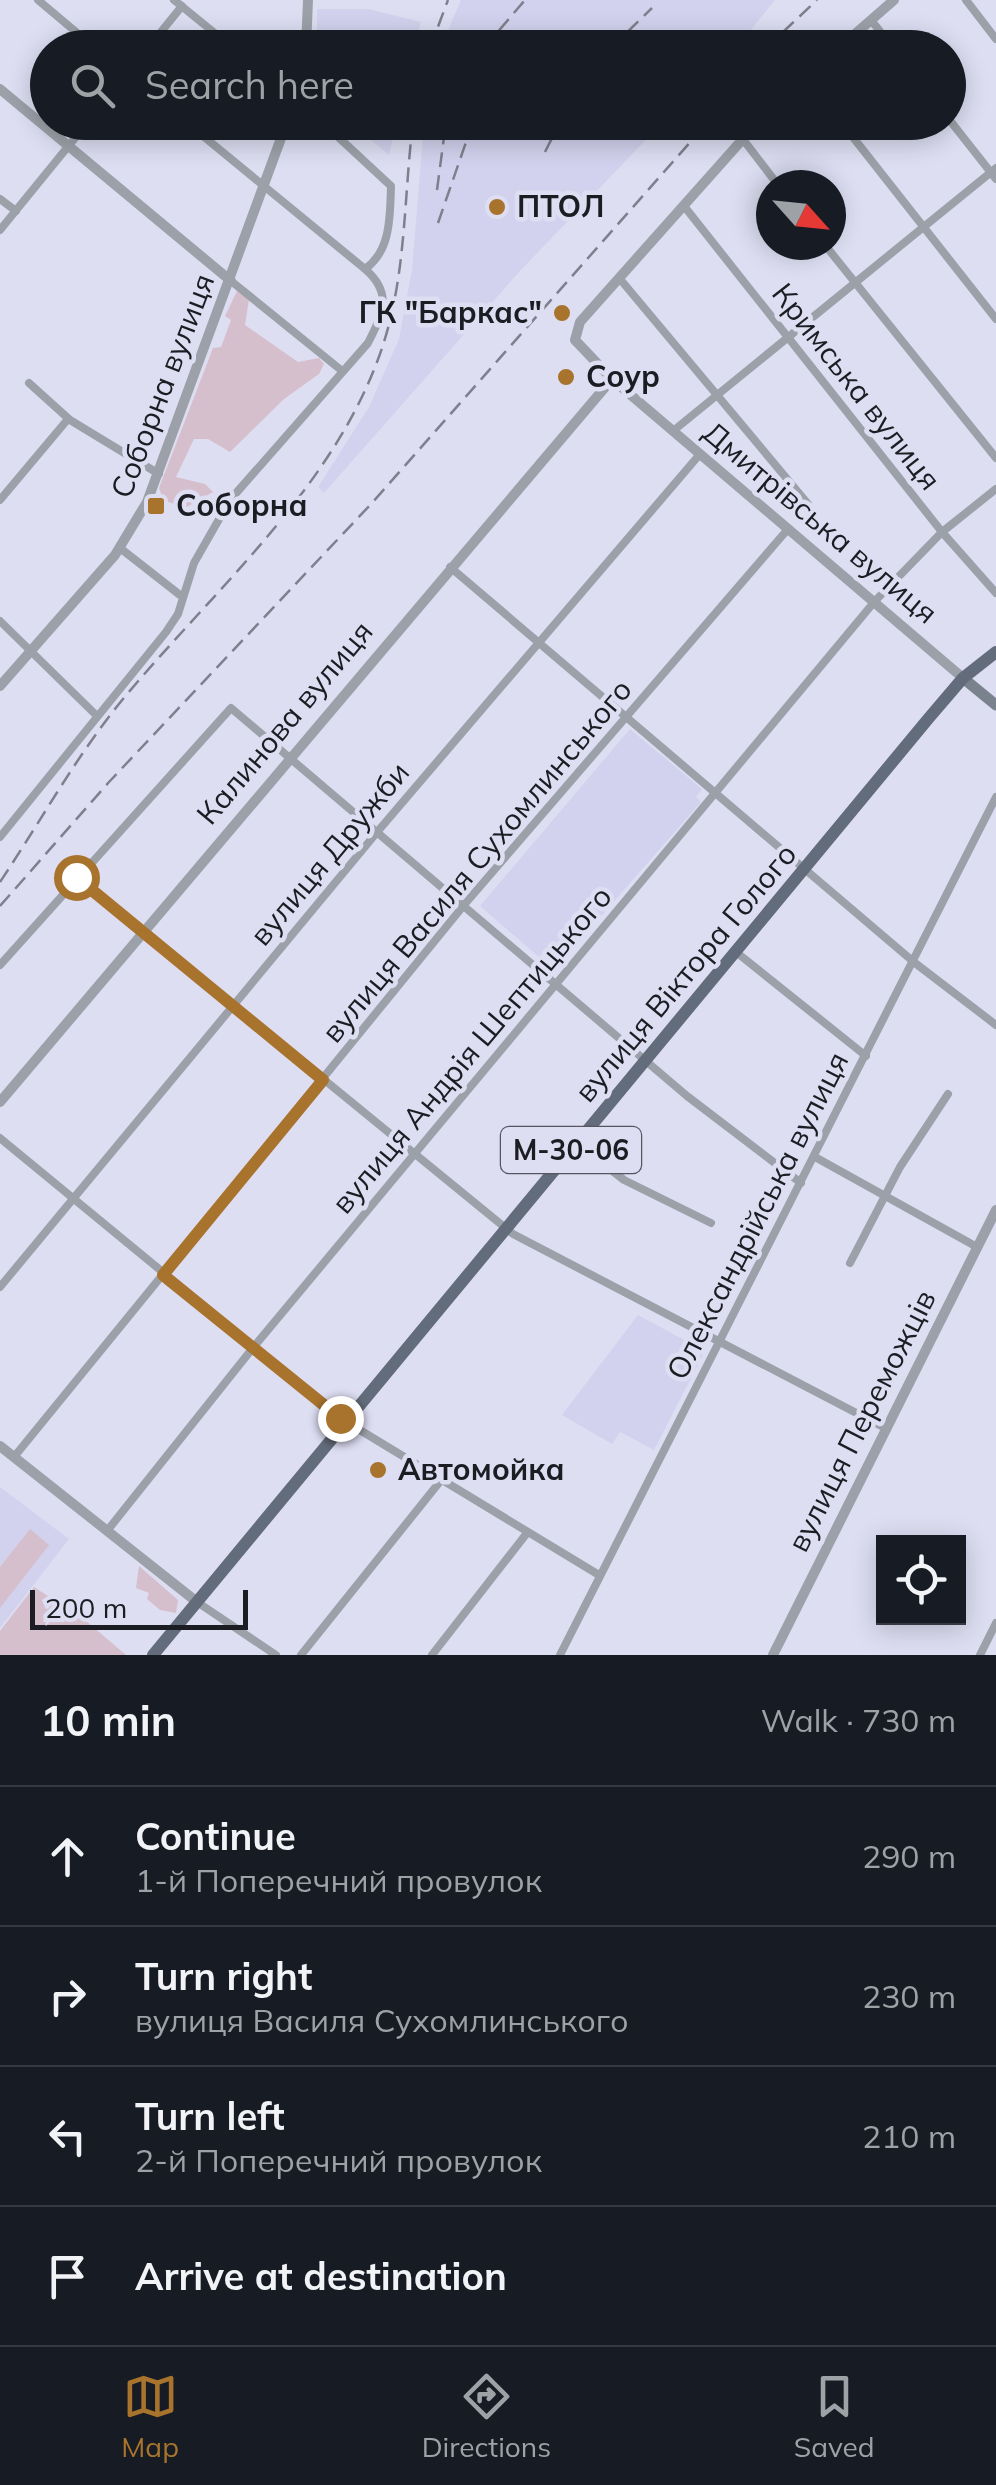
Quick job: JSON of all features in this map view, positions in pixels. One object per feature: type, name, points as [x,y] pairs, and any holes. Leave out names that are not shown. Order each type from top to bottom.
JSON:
[{"type":"main road","name":"вулиця Віктора Голого","points":[[153,1655],[963,678],[996,652]]},
{"type":"main road","name":"Дмитрівська вулиця","points":[[963,678],[996,705]]},
{"type":"street","points":[[38,0],[74,30]]},
{"type":"street","points":[[859,30],[894,0]]},
{"type":"street","points":[[966,0],[996,40]]},
{"type":"street","points":[[306,1],[306,30]]},
{"type":"street","points":[[160,30],[178,3],[211,30]]},
{"type":"street","points":[[870,20],[878,30]]},
{"type":"street","points":[[0,89],[30,114]]},
{"type":"street","points":[[62,140],[341,370]]},
{"type":"street","points":[[0,230],[74,140]]},
{"type":"street","points":[[0,838],[166,632],[178,614],[180,595],[230,500],[368,343],[385,307],[378,281],[208,140]]},
{"type":"street","name":"Соборна вулиця","points":[[0,686],[120,548],[158,474],[280,140]]},
{"type":"street","points":[[341,140],[391,186],[385,246],[378,260],[365,269]]},
{"type":"street","points":[[740,140],[620,279],[808,504]]},
{"type":"street","points":[[744,140],[767,170]]},
{"type":"street","points":[[855,140],[996,319]]},
{"type":"street","points":[[674,432],[786,334],[994,173],[966,140]]},
{"type":"street","points":[[0,199],[16,211]]},
{"type":"street","name":"Кримська вулиця","points":[[684,206],[942,532],[996,593]]},
{"type":"street","points":[[837,260],[996,458]]},
{"type":"street","name":"Дмитрівська вулиця","points":[[620,279],[574,333],[578,347],[963,678]]},
{"type":"street","name":"Калинова вулиця","points":[[0,1102],[612,379]]},
{"type":"street","points":[[29,383],[68,419],[158,474]]},
{"type":"street","points":[[0,500],[68,419]]},
{"type":"street","name":"вулиця Дружби","points":[[0,1287],[378,831],[700,454]]},
{"type":"street","name":"вулиця Андрія Шептицького","points":[[108,1531],[252,1349],[876,601],[942,532],[996,489]]},
{"type":"street","name":"вулиця Василя Сухомлинського","points":[[14,1457],[464,905],[788,528]]},
{"type":"street","points":[[120,548],[180,595]]},
{"type":"street","points":[[450,568],[915,963],[996,1026]]},
{"type":"street","points":[[0,621],[96,715]]},
{"type":"street","points":[[0,965],[232,708],[555,984],[801,1183]]},
{"type":"street","name":"Олександрійська вулиця","points":[[560,1655],[996,797]]},
{"type":"street","points":[[0,814],[11,823]]},
{"type":"street","points":[[76,877],[506,1229],[718,1345],[886,1430]]},
{"type":"street","points":[[736,952],[866,1056]]},
{"type":"street","points":[[850,1263],[948,1094]]},
{"type":"street","points":[[0,1138],[345,1422],[599,1575]]},
{"type":"street","points":[[577,1143],[624,1180],[712,1223]]},
{"type":"street","points":[[816,1157],[977,1248]]},
{"type":"street","name":"вулиця Переможців","points":[[773,1655],[996,1210]]},
{"type":"street","points":[[0,1446],[197,1602],[276,1655]]},
{"type":"street","points":[[301,1655],[442,1479]]},
{"type":"street","points":[[432,1655],[527,1533]]},
{"type":"street","points":[[980,1655],[996,1623]]},
{"type":"shaded area","points":[[461,0],[775,0],[751,30],[448,30]]},
{"type":"shaded area","points":[[317,9],[369,9],[421,22],[419,30],[317,30]]},
{"type":"shaded area","points":[[371,140],[393,140],[389,155]]},
{"type":"shaded area","points":[[423,140],[646,140],[520,271],[324,493],[318,487],[369,407],[399,339],[412,270]]},
{"type":"shaded area","points":[[237,291],[249,299],[245,325],[298,362],[319,358],[324,364],[319,374],[284,399],[230,452],[208,439],[194,439],[176,477],[205,484],[213,492],[185,508],[163,500],[159,488],[213,348],[221,347],[231,320],[225,316]]},
{"type":"shaded area","points":[[630,729],[702,789],[696,797],[701,802],[554,970],[480,906]]},
{"type":"shaded area","points":[[638,1315],[705,1351],[654,1450],[620,1432],[612,1444],[562,1415]]},
{"type":"shaded area","points":[[0,1487],[69,1539],[0,1628]]},
{"type":"shaded area","points":[[30,1529],[49,1545],[0,1608],[0,1567]]},
{"type":"shaded area","points":[[139,1566],[178,1600],[176,1613],[160,1610],[147,1599],[149,1593],[136,1588]]},
{"type":"shaded area","points":[[34,1587],[85,1620],[126,1655],[0,1655],[0,1631]]},
{"type":"railway","points":[[437,30],[448,0]]},
{"type":"railway","points":[[499,30],[525,0]]},
{"type":"railway","points":[[785,30],[817,0]]},
{"type":"railway","points":[[629,30],[652,8]]},
{"type":"railway","points":[[0,882],[106,721],[298,499],[355,410],[377,362],[394,303],[411,140]]},
{"type":"railway","points":[[437,190],[444,140]]},
{"type":"railway","points":[[438,223],[467,140]]},
{"type":"railway","points":[[545,152],[551,140]]},
{"type":"railway","points":[[0,906],[109,782],[372,503],[692,140]]},
{"type":"place","name":"ПТОЛ","points":[[497,207]]},
{"type":"place","name":"ГК \"Баркас\"","points":[[562,313]]},
{"type":"place","name":"Соур","points":[[566,377]]},
{"type":"place","name":"Соборна","points":[[156,506]]},
{"type":"place","name":"Автомойка","points":[[378,1470]]},
{"type":"route","points":[[76,877],[323,1080],[163,1275],[340,1418]]}]
